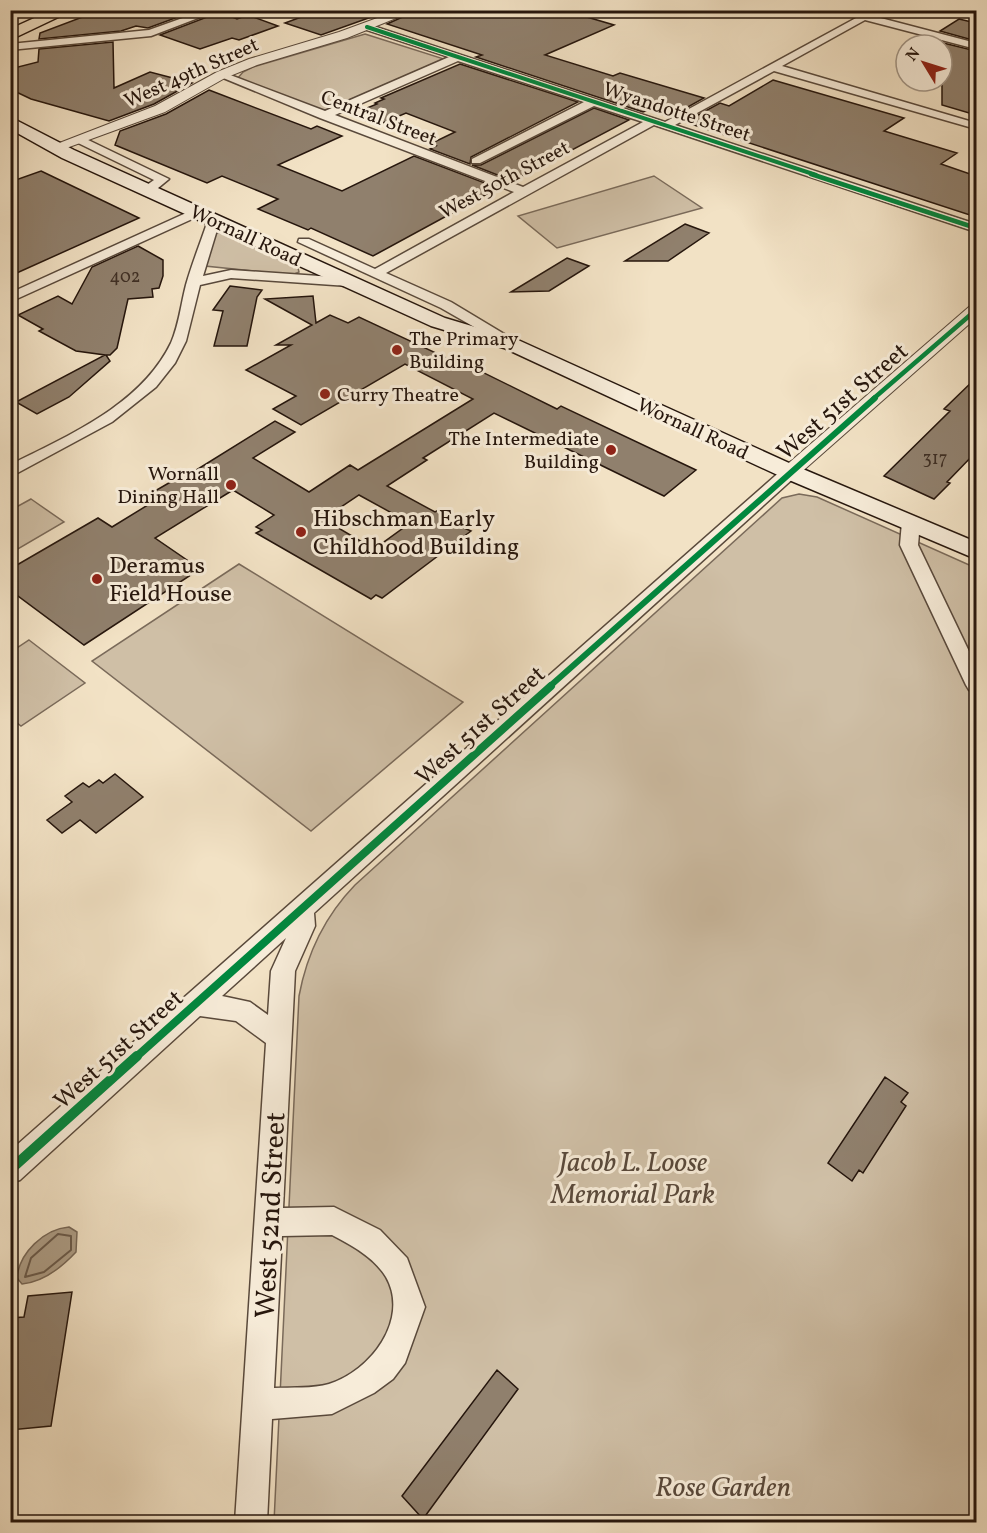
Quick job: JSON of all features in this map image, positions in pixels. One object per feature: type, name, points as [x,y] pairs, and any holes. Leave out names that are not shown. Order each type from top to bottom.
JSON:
[{"type":"highway","points":[[10,35],[66,10]]},
{"type":"main road","name":"Wornall Road","points":[[10,122],[56,147],[348,282],[438,321],[511,344],[790,472],[976,551]]},
{"type":"street","points":[[10,47],[143,34],[215,10]]},
{"type":"street","name":"West 49th Street","points":[[56,147],[160,109],[221,75],[367,27],[411,10]]},
{"type":"street","points":[[837,10],[976,46]]},
{"type":"street","points":[[667,125],[877,10]]},
{"type":"street","name":"Wyandotte Street","points":[[367,27],[976,228]]},
{"type":"street","points":[[324,116],[458,57]]},
{"type":"street","points":[[773,67],[976,126]]},
{"type":"street","name":"Central Street","points":[[221,75],[524,192]]},
{"type":"street","points":[[476,161],[593,102]]},
{"type":"street","name":"West 50th Street","points":[[375,274],[653,121]]},
{"type":"street","points":[[80,140],[163,179],[148,190]]},
{"type":"street","points":[[10,472],[104,422],[145,389],[171,355],[179,340],[194,282],[206,216]]},
{"type":"street","points":[[10,298],[206,216]]},
{"type":"street","name":"Wornall Road","points":[[304,242],[446,305],[511,344]]},
{"type":"street","points":[[194,282],[231,274],[348,282]]},
{"type":"street","name":"West 51st Street","points":[[10,1170],[790,472],[976,310]]},
{"type":"street","points":[[911,522],[909,546],[976,685]]},
{"type":"street","name":"West 52nd Street","points":[[251,1522],[283,971],[303,926],[302,910]]},
{"type":"street","points":[[198,1004],[241,1010],[280,1038]]},
{"type":"street","points":[[258,1405],[332,1399],[363,1382],[382,1368],[394,1352],[410,1307],[397,1268],[370,1240],[334,1221],[269,1222]]},
{"type":"green space","points":[[365,34],[444,59],[325,111],[237,79],[243,72],[253,67]]},
{"type":"green space","points":[[654,176],[702,208],[557,248],[518,216]]},
{"type":"green space","points":[[223,233],[298,268],[299,272],[292,275],[205,266],[213,236]]},
{"type":"green space","name":"Jacob L. Loose Memorial Park","points":[[799,494],[817,497],[976,568],[976,1522],[274,1522],[299,996],[312,950],[326,922],[355,885],[782,498]]},
{"type":"green space","points":[[31,499],[64,522],[11,553],[11,510]]},
{"type":"green space","points":[[239,564],[463,702],[311,831],[92,661]]},
{"type":"green space","points":[[29,640],[85,683],[21,726],[11,718],[11,652]]},
{"type":"water","points":[[69,1227],[77,1232],[76,1252],[52,1273],[30,1283],[22,1284],[17,1278],[22,1260],[28,1251],[42,1237]]},
{"type":"building","points":[[101,10],[197,10],[148,28],[136,26],[121,31],[39,39],[40,33]]},
{"type":"building","points":[[320,10],[391,10],[321,35],[285,23]]},
{"type":"building","points":[[418,10],[563,10],[614,25],[545,55],[613,76],[620,73],[704,98],[670,117],[648,110],[643,112],[476,57],[482,55],[387,24]]},
{"type":"building","points":[[220,12],[237,19],[248,15],[278,26],[239,40],[232,38],[200,49],[160,35]]},
{"type":"building","points":[[959,19],[976,23],[976,41],[954,33],[940,31]]},
{"type":"building","points":[[113,42],[114,88],[150,72],[192,83],[154,104],[109,121],[31,99],[10,89],[10,69],[38,62],[39,49]]},
{"type":"building","points":[[954,46],[976,51],[976,115],[942,105],[942,93],[954,93]]},
{"type":"building","points":[[460,64],[578,102],[471,157],[470,164],[430,149],[436,146],[430,144],[455,132],[406,113],[378,125],[350,115],[377,104],[375,103],[384,99],[381,98]]},
{"type":"building","points":[[773,80],[904,118],[884,131],[957,153],[941,164],[976,176],[976,217],[685,122],[720,103],[729,106]]},
{"type":"building","points":[[209,90],[311,129],[317,126],[342,136],[278,165],[342,191],[414,156],[498,188],[373,256],[311,228],[308,230],[258,209],[278,199],[222,176],[207,183],[115,145],[120,131],[166,114]]},
{"type":"building","points":[[594,108],[629,120],[513,181],[472,165],[481,165]]},
{"type":"building","points":[[41,171],[139,218],[10,276],[10,182]]},
{"type":"building","points":[[685,224],[709,233],[668,261],[625,261]]},
{"type":"building","points":[[138,246],[163,260],[163,276],[159,288],[152,289],[153,297],[128,299],[117,348],[110,355],[106,355],[110,361],[69,397],[37,414],[16,402],[105,355],[76,351],[39,331],[43,329],[18,315],[58,296],[72,304],[92,267]]},
{"type":"building","points":[[567,258],[589,266],[549,291],[511,292]]},
{"type":"building","points":[[230,286],[262,290],[257,297],[247,346],[214,346],[223,311],[213,310]]},
{"type":"building","points":[[313,296],[316,323],[330,315],[348,323],[359,317],[457,363],[460,361],[557,409],[561,406],[696,470],[664,496],[494,413],[423,458],[427,460],[387,486],[435,512],[440,509],[468,524],[464,528],[471,531],[382,598],[376,595],[371,599],[256,533],[262,530],[256,527],[274,515],[233,490],[155,538],[200,569],[84,645],[10,590],[10,569],[98,518],[112,527],[156,500],[148,495],[174,480],[177,482],[275,421],[295,432],[253,458],[309,492],[350,465],[358,470],[473,399],[405,364],[301,425],[273,409],[296,396],[246,370],[291,345],[276,345],[312,325],[265,299]],"holes":[[[359,495],[410,523],[374,549],[323,519]]]},
{"type":"building","points":[[976,378],[976,452],[947,482],[950,483],[934,499],[884,476],[950,411],[944,409]]},
{"type":"building","points":[[115,774],[143,797],[96,833],[80,820],[62,833],[47,820],[72,802],[65,796],[83,783],[89,787],[99,780],[103,783]]},
{"type":"building","points":[[885,1077],[908,1093],[901,1102],[906,1106],[863,1173],[859,1170],[852,1181],[828,1163]]},
{"type":"building","points":[[72,1292],[51,1426],[10,1430],[10,1318],[24,1317],[28,1296]]},
{"type":"building","points":[[497,1370],[518,1389],[423,1519],[402,1496]]},
{"type":"cycle path","points":[[367,27],[976,228]]},
{"type":"cycle path","points":[[10,1170],[778,482],[976,310]]},
{"type":"place","name":"The Primary Building","points":[[397,350]]},
{"type":"place","name":"Curry Theatre","points":[[325,394]]},
{"type":"place","name":"The Intermediate Building","points":[[611,450]]},
{"type":"place","name":"Wornall Dining Hall","points":[[231,485]]},
{"type":"place","name":"Hibschman Early Childhood Building","points":[[301,532]]},
{"type":"place","name":"Deramus Field House","points":[[97,579]]},
{"type":"park label","name":"Rose Garden","points":[[723,1486]]}]
